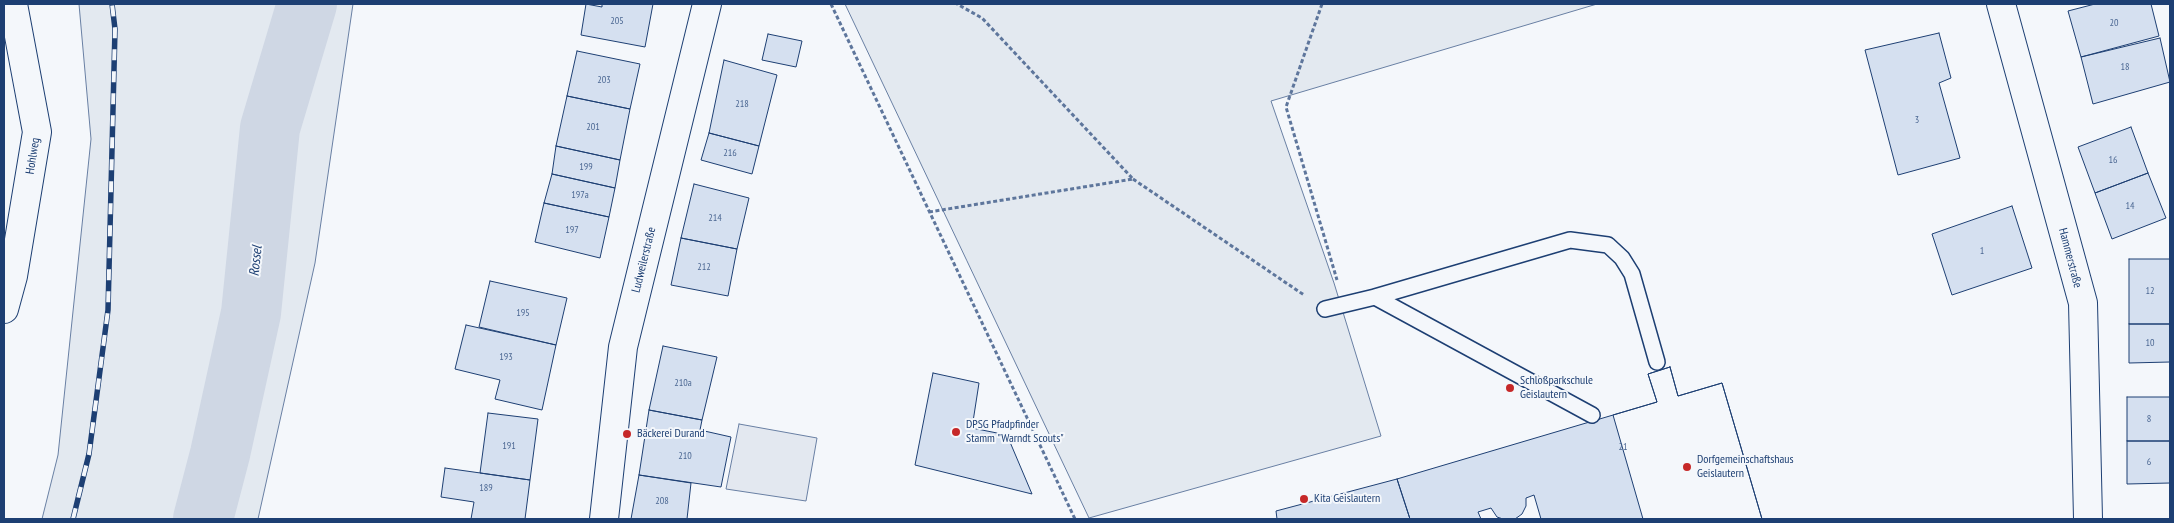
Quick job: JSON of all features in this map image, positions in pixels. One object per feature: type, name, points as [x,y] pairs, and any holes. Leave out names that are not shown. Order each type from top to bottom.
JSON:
[{"type":"street","name":"Hohlweg","points":[[4,309],[13,276],[36,132],[13,4]]},
{"type":"street","name":"Ludweilerstraße","points":[[604,519],[623,348],[707,4]]},
{"type":"street","name":"Hammerstraße","points":[[2001,4],[2083,304],[2088,519]]},
{"type":"lane","points":[[1325,309],[1375,297],[1570,240],[1608,245],[1622,258],[1632,274],[1657,362]]},
{"type":"lane","points":[[1375,297],[1592,415]]},
{"type":"path","points":[[831,4],[1075,519]]},
{"type":"path","points":[[957,4],[982,18],[1133,179],[1325,309]]},
{"type":"path","points":[[1322,4],[1286,107],[1344,304]]},
{"type":"path","points":[[929,212],[1133,179]]},
{"type":"shaded area","points":[[79,4],[353,4],[315,263],[258,519],[42,519],[58,455],[91,139]]},
{"type":"shaded area","points":[[845,4],[1597,4],[1271,101],[1334,283],[1381,436],[1089,518]]},
{"type":"shaded area","points":[[739,424],[817,438],[806,501],[726,489]]},
{"type":"building","points":[[586,4],[602,7],[602,4],[653,4],[645,47],[581,35]]},
{"type":"building","points":[[2095,4],[2151,4],[2159,36],[2081,57],[2068,11]]},
{"type":"building","points":[[1939,33],[1951,78],[1939,83],[1960,158],[1898,175],[1865,50]]},
{"type":"building","points":[[768,34],[802,41],[796,67],[762,60]]},
{"type":"building","points":[[2160,38],[2170,82],[2093,104],[2081,57]]},
{"type":"building","points":[[577,51],[640,64],[630,109],[567,96]]},
{"type":"building","points":[[724,60],[777,75],[759,146],[709,133]]},
{"type":"building","points":[[567,96],[630,109],[620,160],[556,146]]},
{"type":"building","points":[[2131,127],[2148,173],[2095,193],[2078,147]]},
{"type":"building","points":[[709,133],[759,146],[752,174],[701,160]]},
{"type":"building","points":[[556,146],[620,160],[615,188],[552,174]]},
{"type":"building","points":[[2148,173],[2166,218],[2112,239],[2095,193]]},
{"type":"building","points":[[552,174],[615,188],[609,217],[544,203]]},
{"type":"building","points":[[694,184],[749,198],[737,249],[681,238]]},
{"type":"building","points":[[544,203],[609,217],[600,258],[535,242]]},
{"type":"building","points":[[2012,206],[2032,268],[1952,295],[1932,234]]},
{"type":"building","points":[[681,238],[737,249],[728,296],[671,285]]},
{"type":"building","points":[[2129,259],[2170,259],[2170,324],[2129,324]]},
{"type":"building","points":[[490,281],[567,298],[556,345],[479,327]]},
{"type":"building","points":[[2129,324],[2170,324],[2170,362],[2129,363]]},
{"type":"building","points":[[466,325],[556,345],[542,410],[495,399],[500,380],[455,369]]},
{"type":"building","points":[[663,346],[717,357],[702,420],[649,410]]},
{"type":"building","points":[[1670,367],[1678,396],[1722,383],[1762,519],[1541,519],[1534,495],[1526,498],[1526,506],[1522,514],[1515,519],[1497,517],[1491,508],[1478,512],[1481,519],[1410,519],[1397,479],[1657,402],[1648,374]]},
{"type":"building","name":"Dorfgemeinschaftshaus Geislautern","points":[[1670,367],[1678,396],[1722,383],[1762,519],[1643,519],[1613,415],[1657,402],[1648,374]]},
{"type":"building","name":"DPSG Pfadpfinder Stamm \"Warndt Scouts\"","points":[[933,373],[979,383],[972,428],[1007,435],[1032,494],[915,465]]},
{"type":"building","points":[[2127,397],[2170,397],[2170,441],[2127,441]]},
{"type":"building","points":[[649,410],[702,420],[700,430],[731,437],[721,487],[639,475]]},
{"type":"building","points":[[488,413],[538,419],[530,480],[480,473]]},
{"type":"building","points":[[2127,441],[2170,441],[2170,483],[2127,484]]},
{"type":"building","points":[[445,468],[530,480],[525,519],[471,519],[474,502],[441,497]]},
{"type":"building","points":[[639,475],[691,483],[687,519],[631,519]]},
{"type":"building","points":[[1397,479],[1410,519],[1277,519],[1276,511]]},
{"type":"waterway","name":"Rossel","points":[[203,519],[220,454],[251,313],[270,128],[307,4]]},
{"type":"railway","points":[[73,519],[89,454],[108,310],[115,29],[112,4]]},
{"type":"place","name":"Schloßparkschule Geislautern","points":[[1510,388]]},
{"type":"place","name":"DPSG Pfadpfinder Stamm \"Warndt Scouts\"","points":[[956,432]]},
{"type":"place","name":"Bäckerei Durand","points":[[627,434]]},
{"type":"place","name":"Dorfgemeinschaftshaus Geislautern","points":[[1687,467]]},
{"type":"place","name":"Kita Geislautern","points":[[1304,499]]}]
